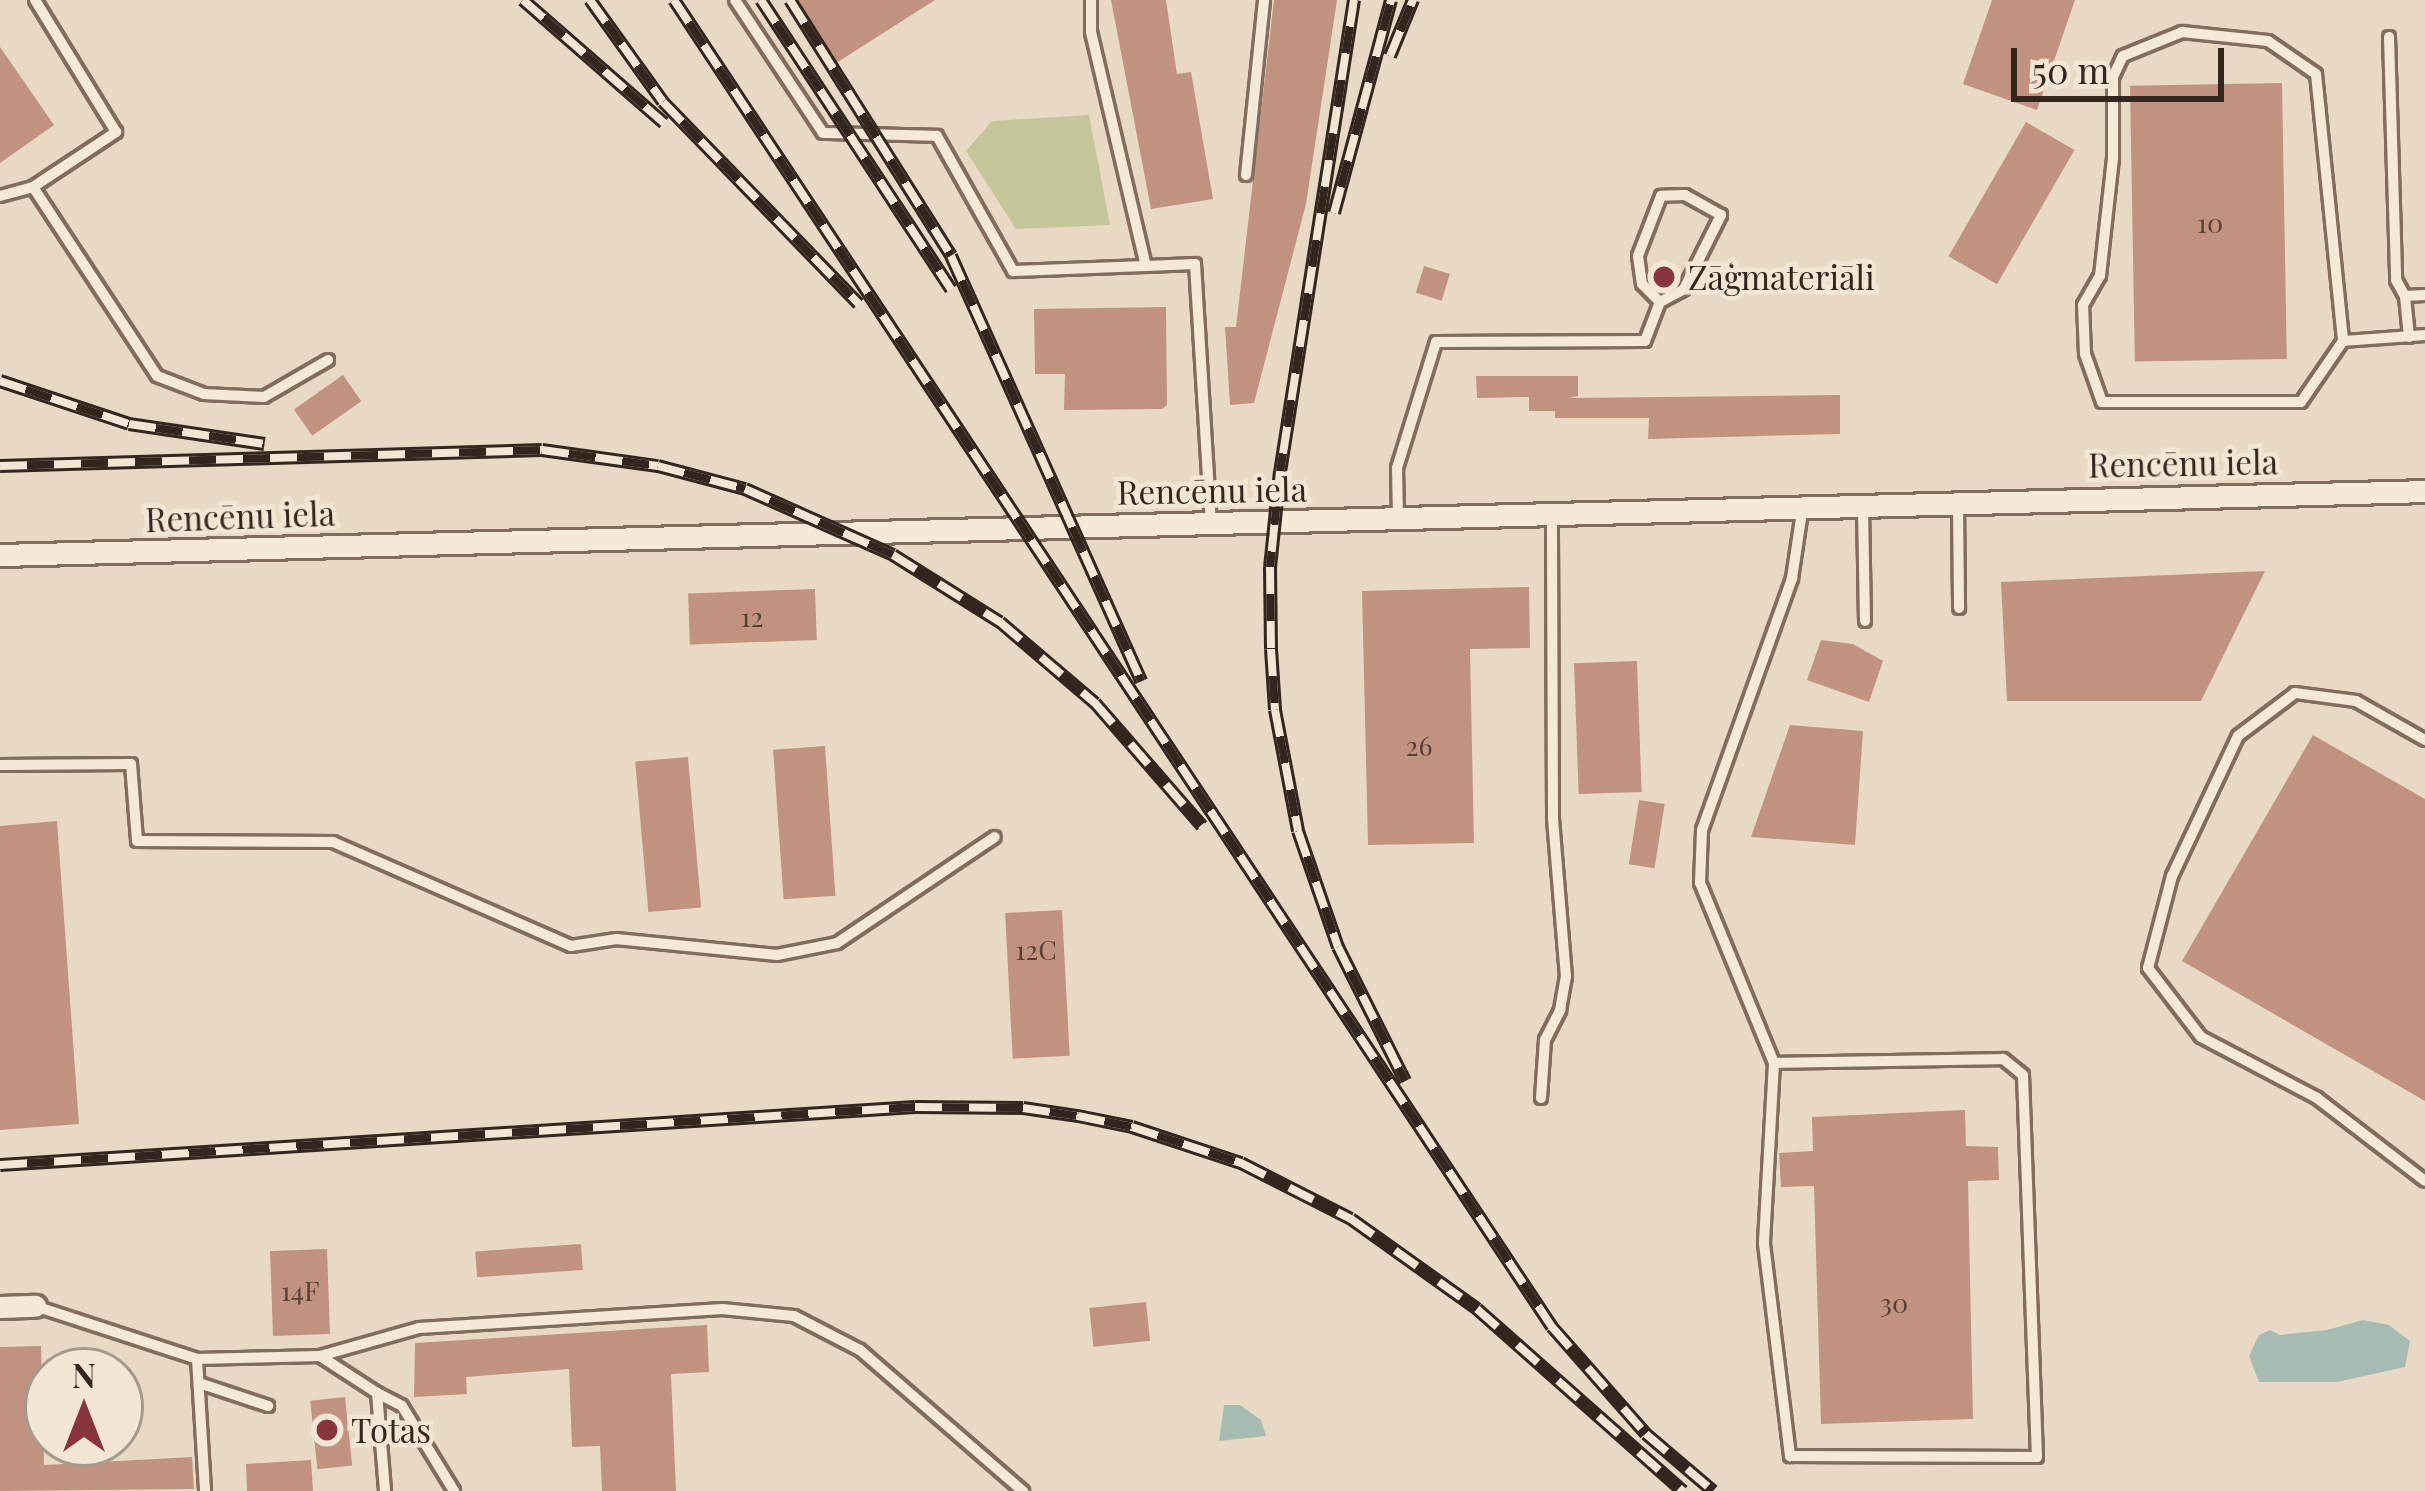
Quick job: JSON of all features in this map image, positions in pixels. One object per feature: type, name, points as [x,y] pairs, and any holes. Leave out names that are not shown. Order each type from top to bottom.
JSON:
[{"type":"street","name":"Rencēnu iela","points":[[0,555],[2425,491]]},
{"type":"street","points":[[0,1307],[35,1306]]},
{"type":"lane","points":[[0,196],[33,187],[116,131],[35,0]]},
{"type":"lane","points":[[735,0],[823,134],[937,136],[1013,271],[1195,264],[1211,523]]},
{"type":"lane","points":[[1091,0],[1091,32],[1146,266]]},
{"type":"lane","points":[[1246,176],[1264,0]]},
{"type":"lane","points":[[2182,32],[2268,41],[2316,74],[2343,341],[2301,402],[2102,402],[2085,354],[2083,305],[2100,276],[2113,158],[2113,77],[2123,56],[2182,32]]},
{"type":"lane","points":[[2390,37],[2396,280],[2404,296],[2408,337]]},
{"type":"lane","points":[[33,187],[157,376],[205,394],[264,397],[328,360]]},
{"type":"lane","points":[[1398,518],[1397,468],[1436,342],[1645,341],[1660,302],[1684,289],[1720,215],[1685,195],[1661,196],[1638,256],[1642,284],[1660,302]]},
{"type":"lane","points":[[2404,296],[2425,296]]},
{"type":"lane","points":[[2343,341],[2425,335]]},
{"type":"lane","points":[[1958,501],[1959,608]]},
{"type":"lane","points":[[1863,504],[1865,621]]},
{"type":"lane","points":[[1774,1063],[2003,1059],[2023,1076],[2037,1456],[1790,1456],[1764,1244],[1774,1063],[1700,883],[1702,830],[1792,578],[1803,505]]},
{"type":"lane","points":[[1541,1098],[1545,1040],[1560,1010],[1566,977],[1553,818],[1552,514]]},
{"type":"lane","points":[[2425,740],[2356,700],[2295,693],[2237,736],[2172,876],[2148,968],[2201,1037],[2317,1098],[2425,1181]]},
{"type":"lane","points":[[0,765],[131,764],[137,841],[332,842],[571,946],[616,939],[778,955],[837,943],[995,838]]},
{"type":"lane","points":[[35,1306],[197,1359],[320,1356],[419,1328],[722,1309],[794,1316],[860,1350],[1023,1491]]},
{"type":"lane","points":[[320,1356],[402,1406],[454,1491]]},
{"type":"lane","points":[[197,1359],[205,1491]]},
{"type":"lane","points":[[199,1383],[268,1406]]},
{"type":"lane","points":[[377,1393],[385,1491]]},
{"type":"green space","points":[[1089,115],[1110,225],[1016,229],[966,151],[992,121]]},
{"type":"shaded area","points":[[2363,1320],[2389,1325],[2410,1341],[2405,1367],[2337,1382],[2259,1382],[2249,1356],[2259,1335],[2270,1330],[2280,1335],[2327,1330]]},
{"type":"shaded area","points":[[1224,1405],[1240,1405],[1261,1420],[1266,1436],[1219,1441]]},
{"type":"building","points":[[791,0],[935,0],[833,65]]},
{"type":"building","points":[[1111,0],[1166,0],[1177,74],[1191,72],[1213,199],[1151,209]]},
{"type":"building","points":[[1274,0],[1337,0],[1306,204],[1254,403],[1230,405],[1225,327],[1236,327]]},
{"type":"building","points":[[1992,0],[2075,0],[2037,110],[1963,84]]},
{"type":"building","points":[[0,47],[54,125],[0,163]]},
{"type":"building","points":[[2282,83],[2287,359],[2135,362],[2130,86]]},
{"type":"building","points":[[2026,122],[2074,150],[1997,284],[1948,256]]},
{"type":"building","points":[[1424,266],[1450,274],[1442,301],[1416,293]]},
{"type":"building","points":[[1166,307],[1167,405],[1162,409],[1064,410],[1065,374],[1035,374],[1034,309]]},
{"type":"building","points":[[343,375],[361,401],[312,436],[294,409]]},
{"type":"building","points":[[1476,376],[1578,376],[1578,396],[1569,398],[1840,395],[1840,434],[1648,439],[1649,418],[1555,418],[1555,411],[1529,411],[1529,397],[1477,398]]},
{"type":"building","points":[[2265,571],[2201,701],[2007,701],[2001,582]]},
{"type":"building","points":[[1529,587],[1530,648],[1470,649],[1474,843],[1368,845],[1362,591]]},
{"type":"building","points":[[815,589],[817,640],[690,644],[688,593]]},
{"type":"building","points":[[1821,640],[1853,644],[1883,661],[1869,702],[1807,680]]},
{"type":"building","points":[[1637,661],[1642,792],[1579,794],[1574,663]]},
{"type":"building","points":[[1790,725],[1863,731],[1855,845],[1751,837]]},
{"type":"building","points":[[2313,735],[2425,799],[2425,1101],[2182,961]]},
{"type":"building","points":[[825,746],[835,896],[784,899],[773,750]]},
{"type":"building","points":[[688,757],[701,907],[648,912],[635,762]]},
{"type":"building","points":[[1639,800],[1665,804],[1655,868],[1629,864]]},
{"type":"building","points":[[57,821],[79,1124],[0,1130],[0,826]]},
{"type":"building","points":[[1062,910],[1070,1056],[1013,1059],[1005,913]]},
{"type":"building","points":[[1965,1110],[1966,1146],[1998,1147],[1999,1180],[1968,1181],[1973,1419],[1821,1424],[1814,1186],[1781,1187],[1779,1153],[1813,1151],[1812,1117]]},
{"type":"building","points":[[581,1244],[583,1270],[477,1277],[475,1251]]},
{"type":"building","points":[[327,1249],[330,1334],[273,1336],[270,1251]]},
{"type":"building","points":[[1146,1302],[1150,1341],[1093,1347],[1089,1308]]},
{"type":"building","points":[[707,1325],[709,1372],[671,1374],[676,1491],[602,1491],[600,1446],[572,1447],[569,1369],[466,1377],[467,1394],[414,1397],[415,1343]]},
{"type":"building","points":[[41,1346],[24,1347],[24,1467],[144,1467],[144,1460],[192,1457],[194,1489],[0,1491],[0,1347]]},
{"type":"building","points":[[345,1397],[352,1466],[317,1469],[310,1401]]},
{"type":"building","points":[[311,1460],[313,1491],[247,1491],[246,1464]]},
{"type":"railway","points":[[523,0],[664,123]]},
{"type":"railway","points":[[590,0],[663,102],[859,304]]},
{"type":"railway","points":[[674,0],[1552,1327],[1646,1434],[1713,1491]]},
{"type":"railway","points":[[761,0],[951,289]]},
{"type":"railway","points":[[790,0],[951,256],[1141,681]]},
{"type":"railway","points":[[1354,0],[1280,471],[1270,567],[1271,649],[1275,710],[1298,831],[1338,947],[1405,1081]]},
{"type":"railway","points":[[1334,213],[1391,0]]},
{"type":"railway","points":[[1390,56],[1413,0]]},
{"type":"railway","points":[[0,381],[129,424],[265,444]]},
{"type":"railway","points":[[0,466],[542,450],[658,466],[745,489],[893,555],[1000,622],[1095,703],[1202,826]]},
{"type":"railway","points":[[0,1165],[915,1107],[1023,1108],[1078,1116],[1132,1127],[1241,1163],[1351,1219],[1477,1309],[1683,1491]]},
{"type":"place","name":"Zāģmateriāli","points":[[1664,277]]},
{"type":"place","name":"Totas","points":[[327,1430]]}]
